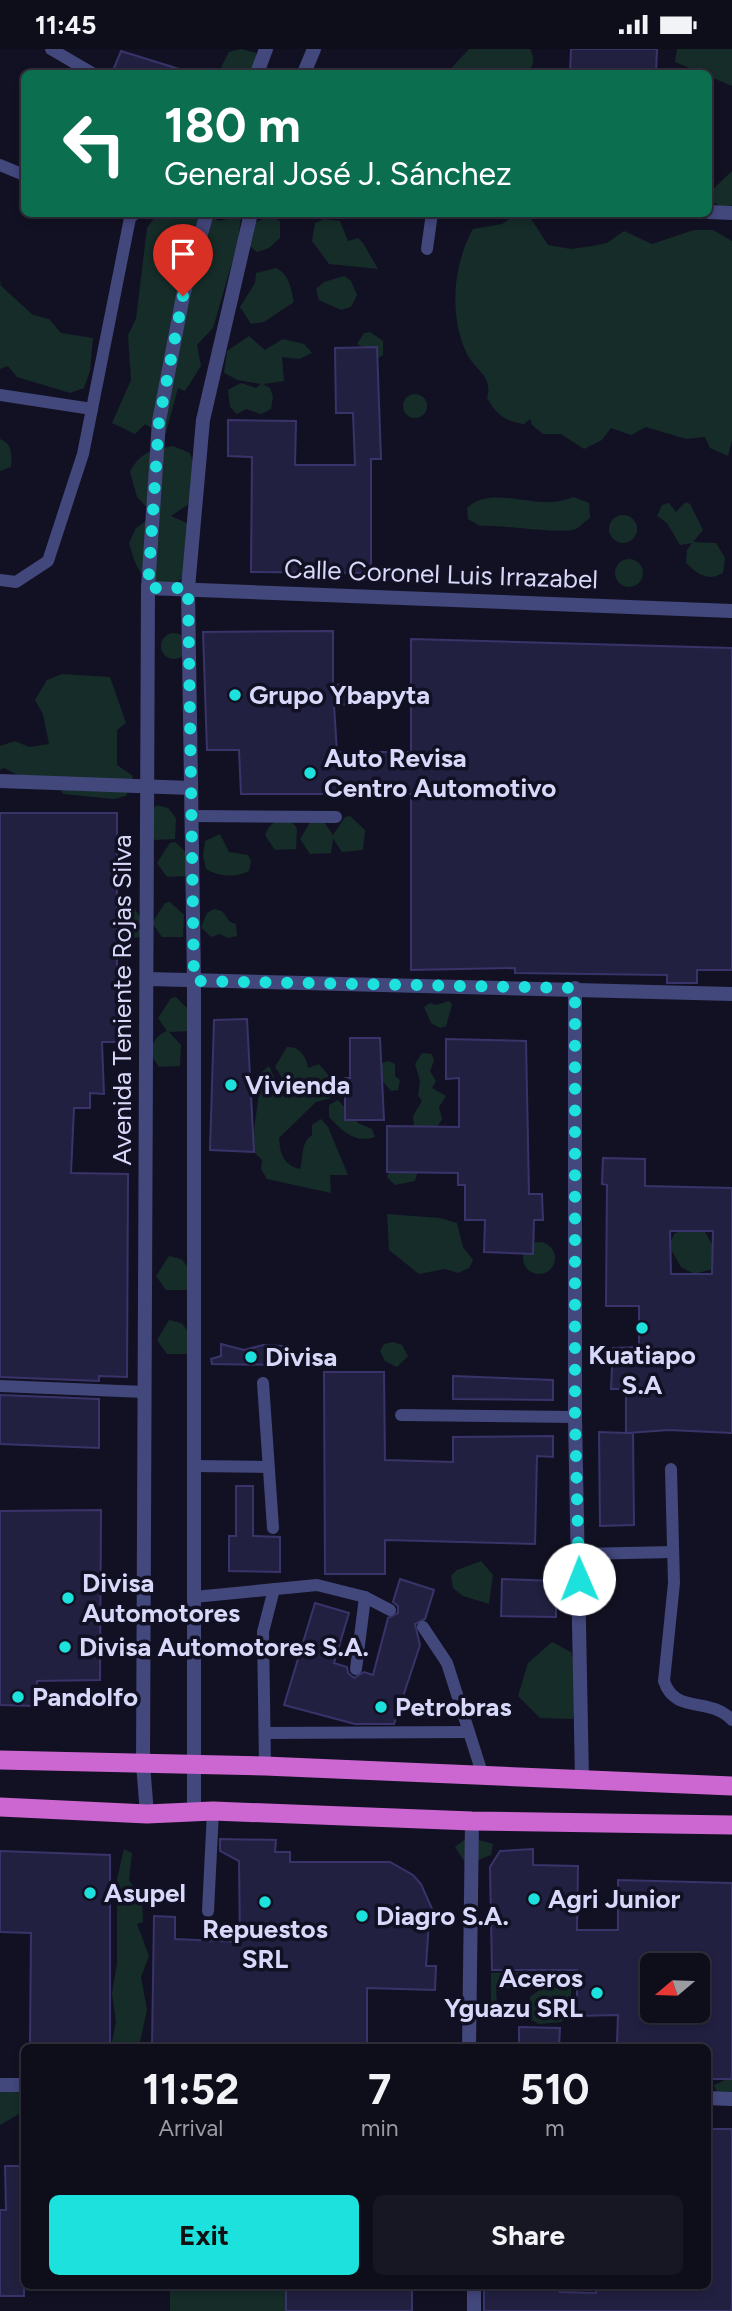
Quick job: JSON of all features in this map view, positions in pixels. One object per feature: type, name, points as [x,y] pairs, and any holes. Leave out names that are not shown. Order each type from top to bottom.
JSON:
[{"type":"highway","points":[[0,1760],[265,1766],[732,1786]]},
{"type":"highway","points":[[0,1807],[146,1814],[204,1812],[472,1821],[732,1825]]},
{"type":"street","points":[[258,70],[266,49]]},
{"type":"street","points":[[305,70],[314,49]]},
{"type":"street","points":[[712,212],[732,213]]},
{"type":"street","name":"Avenida Teniente Rojas Silva","points":[[146,1814],[143,1763],[148,588],[159,421],[183,296],[206,217]]},
{"type":"street","points":[[204,1812],[195,1766],[194,981],[188,588],[203,419],[250,217]]},
{"type":"street","name":"Calle Coronel Luis Irrazabel","points":[[148,588],[732,611]]},
{"type":"street","points":[[0,781],[191,788]]},
{"type":"street","points":[[147,979],[732,994]]},
{"type":"street","points":[[575,988],[575,1417],[582,1780]]},
{"type":"street","points":[[469,2044],[472,1821]]},
{"type":"street","points":[[0,2085],[21,2085]]},
{"type":"street","points":[[711,2098],[732,2099]]},
{"type":"street","points":[[474,2289],[474,2311]]},
{"type":"lane","points":[[51,49],[87,70]]},
{"type":"lane","points":[[0,165],[21,174]]},
{"type":"lane","points":[[0,580],[16,582],[48,561],[83,454],[128,217]]},
{"type":"lane","points":[[427,249],[431,217]]},
{"type":"lane","points":[[0,395],[92,409]]},
{"type":"lane","points":[[192,816],[336,817]]},
{"type":"lane","points":[[262,1383],[273,1528]]},
{"type":"lane","points":[[0,1386],[145,1392]]},
{"type":"lane","points":[[401,1415],[575,1417]]},
{"type":"lane","points":[[194,1467],[268,1467]]},
{"type":"lane","points":[[671,1469],[671,1620],[664,1681],[667,1692],[676,1700],[720,1709],[732,1720]]},
{"type":"lane","points":[[579,1554],[673,1552]]},
{"type":"lane","points":[[194,1597],[317,1585],[365,1597],[390,1609]]},
{"type":"lane","points":[[265,1766],[263,1632],[274,1589]]},
{"type":"lane","points":[[356,1669],[365,1597]]},
{"type":"lane","points":[[423,1627],[447,1663],[483,1776]]},
{"type":"lane","points":[[265,1733],[347,1727],[469,1732]]},
{"type":"lane","points":[[204,1812],[208,1911]]},
{"type":"green space","points":[[241,49],[256,53],[259,70],[220,70],[229,52]]},
{"type":"green space","points":[[469,49],[530,49],[533,56],[529,70],[450,70]]},
{"type":"green space","points":[[677,49],[732,49],[732,86],[712,78],[712,70],[694,70],[675,62]]},
{"type":"green space","points":[[732,171],[732,205],[722,208],[712,201],[712,190]]},
{"type":"green space","points":[[155,217],[214,217],[218,221],[241,217],[238,242],[213,328],[197,345],[201,366],[185,391],[178,388],[165,436],[145,424],[135,434],[112,423],[131,380],[128,335],[136,319],[147,228]]},
{"type":"green space","points":[[273,217],[280,221],[280,238],[269,248],[257,252],[244,241],[248,225]]},
{"type":"green space","points":[[512,217],[530,217],[548,245],[571,249],[607,243],[624,231],[652,244],[694,230],[713,230],[732,241],[732,440],[728,456],[710,448],[705,437],[686,439],[646,427],[631,435],[611,428],[602,440],[584,449],[561,434],[543,434],[532,425],[530,419],[524,424],[511,421],[494,409],[487,398],[486,379],[466,352],[455,306],[461,258],[473,229],[502,224]]},
{"type":"green space","points":[[324,219],[340,221],[348,241],[358,238],[378,269],[329,264],[312,241],[315,223]]},
{"type":"green space","points":[[276,268],[287,278],[294,302],[264,322],[251,324],[240,307],[255,283],[256,273]]},
{"type":"green space","points":[[344,276],[351,281],[357,295],[351,307],[341,310],[319,300],[316,289],[324,282]]},
{"type":"green space","points":[[0,280],[1,286],[33,315],[49,319],[61,333],[93,338],[90,371],[84,388],[70,393],[17,377],[8,366],[0,369]]},
{"type":"green space","points":[[370,332],[383,341],[383,355],[375,360],[367,359],[363,347],[357,344],[364,333]]},
{"type":"green space","points":[[249,336],[265,350],[283,339],[304,344],[312,353],[299,359],[282,357],[284,381],[263,384],[270,388],[273,397],[271,409],[261,414],[246,409],[237,414],[230,407],[228,390],[241,383],[256,388],[261,384],[238,380],[224,373],[227,351]]},
{"type":"green space","points":[[415,394],[424,397],[427,406],[424,415],[415,418],[406,415],[403,406],[406,397]]},
{"type":"green space","points":[[0,439],[9,447],[12,459],[11,467],[0,471]]},
{"type":"green space","points":[[173,446],[190,453],[198,479],[193,501],[171,516],[189,524],[192,572],[163,591],[144,577],[129,543],[136,528],[154,515],[137,497],[130,472],[147,453]]},
{"type":"green space","points":[[574,497],[589,503],[590,518],[569,531],[480,526],[468,519],[467,508],[485,498],[552,502]]},
{"type":"green space","points":[[686,502],[690,504],[703,530],[693,542],[716,543],[725,558],[723,573],[717,576],[707,577],[686,563],[687,550],[692,543],[680,545],[667,523],[657,516],[662,505],[669,503],[676,512]]},
{"type":"green space","points":[[623,515],[633,519],[637,529],[633,539],[623,543],[613,539],[609,529],[613,519]]},
{"type":"green space","points":[[629,559],[639,563],[643,573],[639,583],[629,587],[619,583],[615,573],[619,563]]},
{"type":"green space","points":[[174,633],[183,637],[187,646],[183,655],[174,659],[165,655],[161,646],[165,637]]},
{"type":"green space","points":[[62,674],[110,677],[126,723],[117,730],[117,765],[133,776],[126,796],[114,799],[63,794],[55,777],[22,777],[4,768],[0,770],[0,746],[15,741],[29,747],[49,744],[43,714],[35,700],[47,680]]},
{"type":"green space","points":[[156,805],[168,808],[176,818],[175,839],[154,840],[153,810]]},
{"type":"green space","points":[[350,816],[365,830],[363,850],[342,852],[333,838],[331,853],[310,854],[300,839],[312,819],[324,822],[333,835],[345,817]]},
{"type":"green space","points":[[289,819],[297,828],[296,849],[275,850],[265,835],[274,823]]},
{"type":"green space","points":[[220,834],[229,852],[248,855],[251,861],[249,871],[228,876],[206,869],[203,856],[205,841]]},
{"type":"green space","points":[[175,842],[187,853],[188,876],[167,877],[157,863],[170,843]]},
{"type":"green space","points":[[170,902],[184,915],[183,937],[162,937],[152,923],[165,903]]},
{"type":"green space","points":[[126,906],[134,908],[143,921],[142,936],[128,940],[117,939],[113,927],[117,910]]},
{"type":"green space","points":[[214,909],[222,911],[230,922],[236,924],[237,936],[228,938],[220,934],[211,937],[201,927],[207,913]]},
{"type":"green space","points":[[176,997],[187,1008],[189,1031],[169,1032],[181,1045],[180,1066],[159,1067],[149,1052],[158,1036],[167,1031],[158,1018],[171,998]]},
{"type":"green space","points":[[449,1001],[452,1005],[446,1026],[440,1028],[431,1023],[424,1007],[430,1003],[436,1005]]},
{"type":"green space","points":[[287,1047],[296,1048],[302,1053],[308,1068],[319,1064],[336,1084],[331,1098],[316,1102],[279,1138],[284,1158],[290,1165],[300,1169],[304,1146],[312,1135],[312,1125],[321,1119],[328,1127],[348,1175],[330,1175],[331,1193],[267,1179],[261,1169],[262,1160],[254,1152],[258,1075],[269,1066],[280,1090],[288,1098],[295,1095],[303,1082],[285,1082],[275,1067]]},
{"type":"green space","points":[[422,1053],[432,1054],[434,1061],[430,1071],[436,1081],[432,1088],[446,1096],[439,1107],[442,1119],[436,1129],[414,1127],[413,1116],[422,1101],[418,1095],[420,1081],[415,1064]]},
{"type":"green space","points":[[389,1061],[395,1064],[395,1076],[400,1080],[398,1090],[391,1091],[380,1078],[382,1063]]},
{"type":"green space","points":[[338,1100],[358,1123],[372,1129],[375,1137],[355,1137],[329,1117],[329,1105]]},
{"type":"green space","points":[[418,1170],[415,1181],[395,1185],[387,1177],[389,1171]]},
{"type":"green space","points":[[387,1214],[440,1218],[457,1223],[463,1247],[473,1260],[469,1268],[458,1273],[445,1269],[419,1274],[389,1250]]},
{"type":"green space","points":[[685,1228],[705,1232],[714,1248],[713,1269],[694,1274],[681,1267],[669,1246],[674,1234]]},
{"type":"green space","points":[[539,1242],[550,1247],[555,1258],[550,1269],[539,1274],[528,1269],[523,1258],[528,1247]]},
{"type":"green space","points":[[169,1256],[181,1259],[189,1268],[187,1290],[166,1290],[156,1276]]},
{"type":"green space","points":[[169,1320],[181,1323],[189,1332],[188,1354],[167,1354],[157,1340]]},
{"type":"green space","points":[[393,1342],[402,1345],[408,1356],[397,1367],[385,1361],[380,1351],[384,1344]]},
{"type":"green space","points":[[481,1561],[493,1575],[489,1604],[463,1596],[453,1588],[451,1576],[457,1570]]},
{"type":"green space","points":[[552,1642],[571,1652],[574,1661],[577,1685],[573,1719],[540,1718],[518,1696],[528,1663]]},
{"type":"green space","points":[[468,1837],[493,1844],[491,1855],[471,1863],[464,1861],[455,1847]]},
{"type":"green space","points":[[124,1849],[132,1853],[129,1880],[142,1899],[143,1922],[137,1924],[149,1956],[141,1977],[147,2010],[140,2044],[112,2044],[116,2022],[112,1993],[117,1964],[117,1879]]},
{"type":"green space","points":[[521,1972],[523,1979],[517,1986],[496,1991],[497,2004],[491,2010],[491,1973]]},
{"type":"green space","points":[[563,1980],[571,1981],[571,2012],[561,2022],[539,2024],[530,2019],[530,1997],[550,1982],[556,1985]]},
{"type":"green space","points":[[732,2077],[732,2106],[719,2098],[714,2085]]},
{"type":"green space","points":[[4,2089],[21,2093],[21,2113],[0,2125],[0,2092]]},
{"type":"green space","points":[[170,2289],[289,2289],[289,2311],[170,2311]]},
{"type":"building","points":[[571,49],[657,49],[656,70],[570,70]]},
{"type":"building","points":[[121,51],[179,69],[179,70],[113,70]]},
{"type":"building","points":[[377,347],[381,459],[371,459],[371,573],[251,572],[252,457],[228,456],[228,420],[296,421],[295,465],[355,465],[353,413],[336,413],[335,348]]},
{"type":"building","points":[[333,631],[333,685],[353,684],[353,704],[334,705],[337,752],[411,752],[411,639],[732,648],[732,970],[697,970],[697,983],[667,983],[667,975],[515,973],[515,968],[411,970],[411,794],[241,794],[239,750],[207,750],[203,632]]},
{"type":"building","points":[[0,813],[117,813],[117,1042],[102,1042],[104,1094],[90,1093],[90,1108],[74,1108],[71,1173],[128,1174],[127,1377],[99,1376],[99,1381],[0,1377]]},
{"type":"building","name":"Vivienda","points":[[247,1019],[254,1152],[210,1150],[214,1020]]},
{"type":"building","points":[[350,1038],[380,1038],[384,1120],[345,1120],[345,1078],[350,1078]]},
{"type":"building","points":[[446,1039],[526,1041],[529,1194],[542,1194],[543,1220],[534,1220],[533,1254],[484,1252],[485,1220],[465,1220],[465,1185],[458,1185],[458,1173],[387,1172],[387,1126],[459,1127],[459,1078],[446,1079]]},
{"type":"building","points":[[603,1158],[645,1159],[645,1186],[732,1188],[732,1433],[669,1430],[627,1433],[633,1433],[634,1525],[600,1526],[599,1432],[626,1433],[626,1389],[611,1389],[613,1348],[639,1347],[639,1306],[606,1306],[607,1185],[602,1184]],"holes":[[[670,1231],[713,1231],[712,1274],[671,1274]]]},
{"type":"building","name":"Divisa","points":[[221,1344],[244,1350],[263,1345],[282,1346],[282,1365],[212,1364],[211,1359],[221,1356]]},
{"type":"building","points":[[324,1372],[384,1372],[385,1460],[453,1462],[453,1437],[553,1436],[553,1457],[537,1456],[535,1544],[385,1540],[385,1574],[325,1574]]},
{"type":"building","points":[[453,1376],[553,1380],[553,1400],[453,1399]]},
{"type":"building","points":[[0,1395],[99,1399],[99,1448],[0,1444]]},
{"type":"building","points":[[236,1486],[253,1486],[253,1536],[280,1537],[280,1572],[229,1571],[229,1536],[236,1536]]},
{"type":"building","name":"Divisa Automotores","points":[[101,1510],[100,1680],[37,1681],[36,1706],[0,1705],[0,1511]]},
{"type":"building","points":[[400,1579],[434,1590],[425,1619],[415,1624],[420,1645],[394,1724],[355,1724],[284,1705],[315,1603],[349,1613],[334,1663],[347,1667],[348,1673],[354,1678],[364,1672],[373,1675],[388,1618],[398,1613],[398,1606],[393,1602]]},
{"type":"building","points":[[502,1579],[556,1581],[556,1617],[501,1616]]},
{"type":"building","points":[[220,1839],[276,1840],[275,1852],[290,1852],[290,1862],[390,1862],[413,1875],[421,1884],[437,1920],[429,1921],[426,1966],[436,1966],[435,1990],[367,1988],[367,2044],[152,2044],[154,1916],[175,1917],[175,1939],[240,1942],[239,1861],[220,1851]]},
{"type":"building","points":[[533,1849],[533,1865],[578,1866],[577,1930],[618,1930],[618,1880],[732,1883],[732,2079],[711,2079],[711,2044],[617,2043],[618,2015],[577,2016],[577,1970],[492,1970],[490,1867],[500,1851]]},
{"type":"building","points":[[0,1851],[110,1855],[110,2044],[30,2044],[31,1933],[0,1932]]},
{"type":"building","points":[[519,2027],[560,2028],[559,2044],[519,2044]]},
{"type":"building","points":[[711,2129],[732,2129],[732,2311],[484,2311],[484,2289],[560,2289],[560,2292],[596,2293],[596,2289],[711,2289]]},
{"type":"building","points":[[5,2166],[21,2166],[21,2289],[24,2289],[24,2296],[0,2296],[0,2210],[6,2210]]},
{"type":"building","points":[[286,2289],[412,2289],[412,2311],[286,2311]]},
{"type":"place","name":"Grupo Ybapyta","points":[[235,695]]},
{"type":"place","name":"Auto Revisa Centro Automotivo","points":[[310,773]]},
{"type":"place","name":"Vivienda","points":[[231,1085]]},
{"type":"place","name":"Kuatiapo S.A","points":[[642,1328]]},
{"type":"place","name":"Divisa","points":[[251,1357]]},
{"type":"place","name":"Divisa Automotores","points":[[68,1598]]},
{"type":"place","name":"Divisa Automotores S.A.","points":[[65,1647]]},
{"type":"place","name":"Pandolfo","points":[[18,1697]]},
{"type":"place","name":"Petrobras","points":[[381,1707]]},
{"type":"place","name":"Asupel","points":[[90,1893]]},
{"type":"place","name":"Agri Junior","points":[[534,1899]]},
{"type":"place","name":"Repuestos SRL","points":[[265,1902]]},
{"type":"place","name":"Diagro S.A.","points":[[362,1916]]},
{"type":"place","name":"Aceros Yguazu SRL","points":[[597,1993]]},
{"type":"route","points":[[183,296],[159,421],[148,588],[188,588],[194,981],[575,988],[575,1417],[579,1579]]}]
